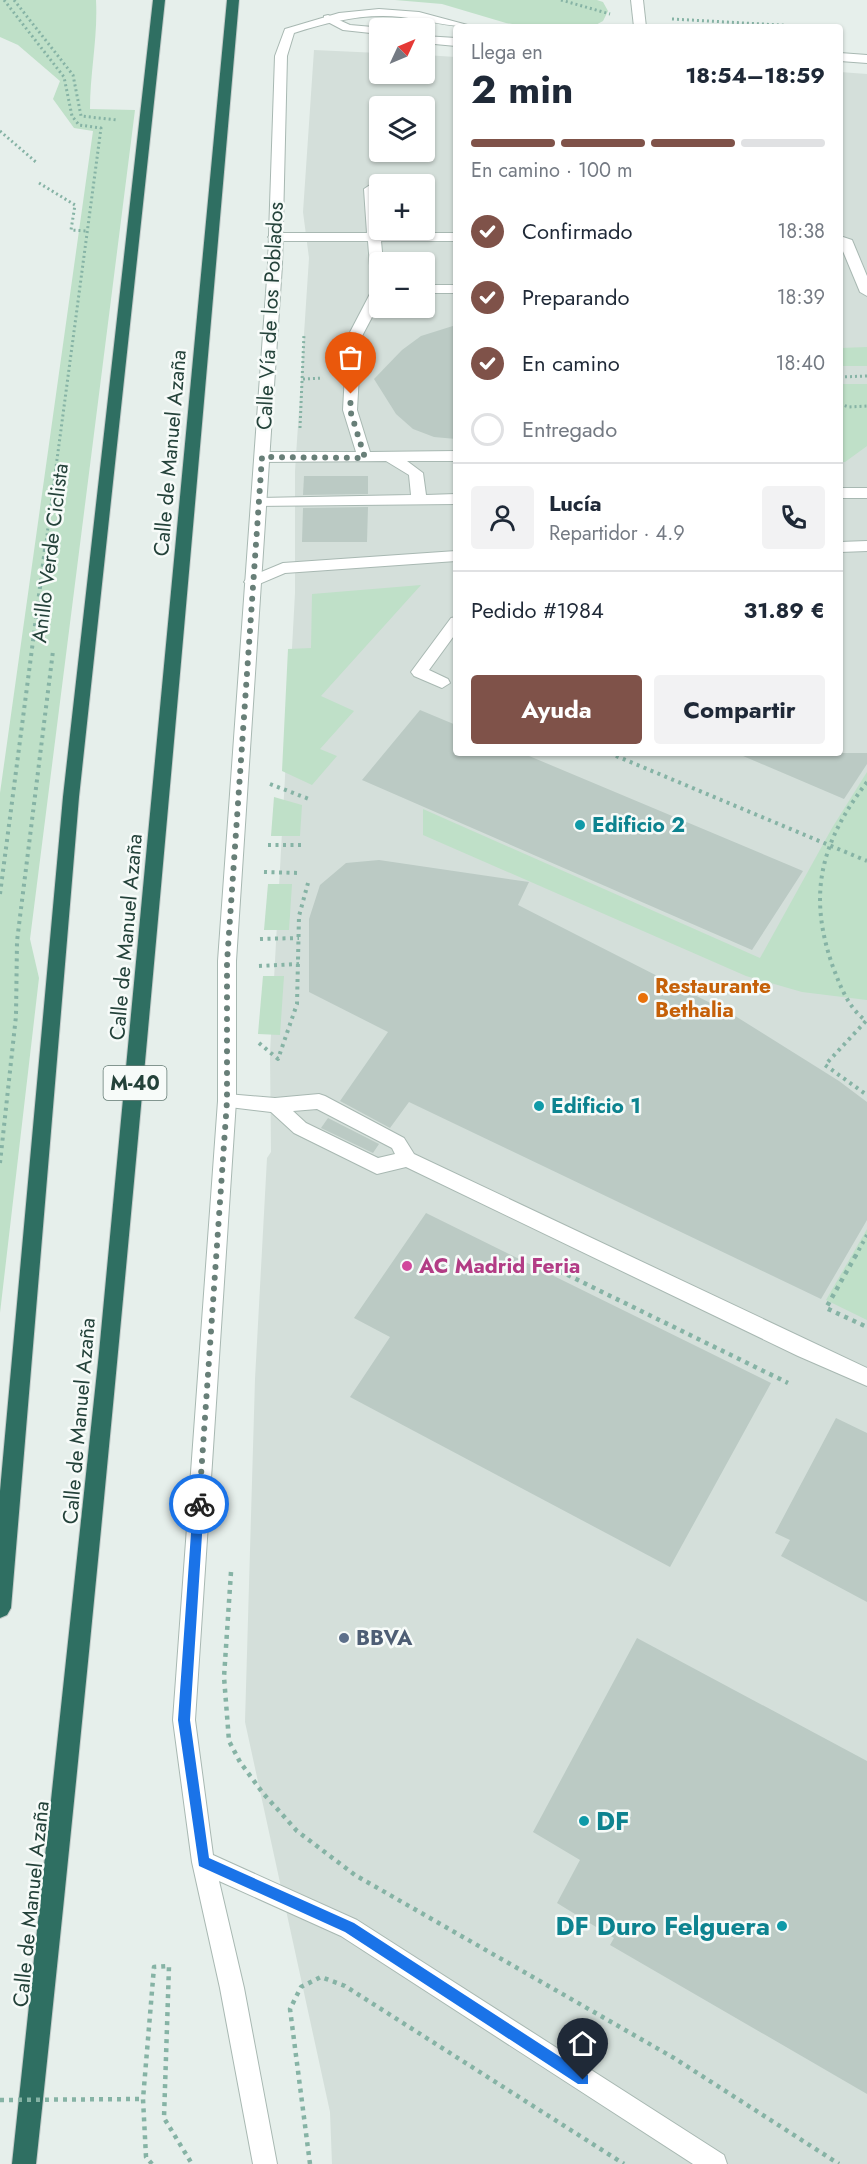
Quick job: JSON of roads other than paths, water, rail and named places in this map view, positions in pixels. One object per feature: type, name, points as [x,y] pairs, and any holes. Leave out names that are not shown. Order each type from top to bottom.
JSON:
[{"type":"highway","points":[[0,1608],[71,797],[159,0]]},
{"type":"highway","name":"Calle de Manuel Azaña","points":[[24,2164],[73,1726],[163,787],[233,0]]},
{"type":"street","points":[[637,0],[640,24]]},
{"type":"street","name":"Calle Vía de los Poblados","points":[[265,2164],[232,1988],[203,1862],[184,1720],[227,1101],[227,962],[275,265],[274,237],[281,56],[290,31],[328,18],[372,10],[411,12],[457,24]]},
{"type":"street","points":[[328,18],[347,28],[369,30]]},
{"type":"street","points":[[435,40],[453,42]]},
{"type":"street","points":[[843,57],[867,59]]},
{"type":"street","points":[[274,237],[369,236]]},
{"type":"street","points":[[435,237],[453,237]]},
{"type":"street","points":[[843,240],[846,240],[867,292]]},
{"type":"street","points":[[435,289],[453,289]]},
{"type":"street","points":[[365,458],[350,410],[354,338],[369,309]]},
{"type":"street","points":[[262,457],[453,456]]},
{"type":"street","points":[[390,457],[416,473],[419,500]]},
{"type":"street","points":[[843,493],[867,493]]},
{"type":"street","points":[[259,503],[453,499]]},
{"type":"street","points":[[843,547],[867,546]]},
{"type":"street","points":[[254,556],[283,568]]},
{"type":"street","points":[[252,582],[283,568],[453,556]]},
{"type":"street","points":[[442,683],[419,672],[453,626]]},
{"type":"street","points":[[227,1101],[275,1105],[319,1101],[398,1143],[407,1159],[805,1350],[867,1377]]},
{"type":"street","points":[[275,1105],[300,1128],[377,1166],[407,1159]]},
{"type":"street","points":[[203,1862],[349,1928],[715,2164]]},
{"type":"place","name":"Edificio 2","points":[[580,825]]},
{"type":"place","name":"Restaurante Bethalia","points":[[643,998]]},
{"type":"place","name":"Edificio 1","points":[[539,1106]]},
{"type":"place","name":"AC Madrid Feria","points":[[407,1266]]},
{"type":"place","name":"BBVA","points":[[344,1638]]},
{"type":"place","name":"DF","points":[[584,1821]]},
{"type":"place","name":"DF Duro Felguera","points":[[782,1926]]}]
